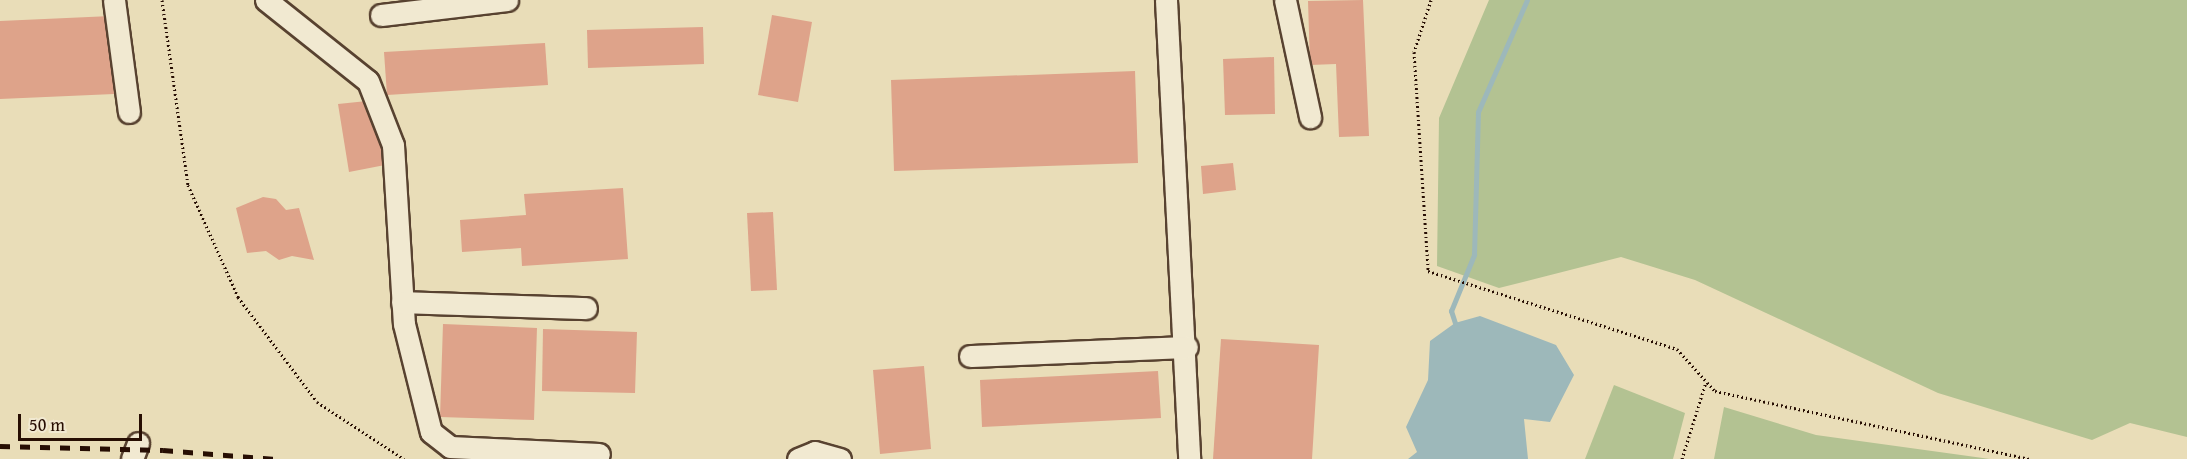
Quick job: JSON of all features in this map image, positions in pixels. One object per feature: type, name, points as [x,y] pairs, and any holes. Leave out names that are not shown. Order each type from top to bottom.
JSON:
[{"type":"lane","points":[[114,0],[129,112]]},
{"type":"lane","points":[[266,0],[368,81],[393,145],[402,302],[431,432],[450,447],[599,454]]},
{"type":"lane","points":[[381,15],[507,0]]},
{"type":"lane","points":[[1166,0],[1187,347],[1189,459]]},
{"type":"lane","points":[[1286,0],[1310,117]]},
{"type":"lane","points":[[402,302],[586,308]]},
{"type":"lane","points":[[970,356],[1187,347]]},
{"type":"lane","points":[[798,459],[815,452],[840,459]]},
{"type":"path","points":[[162,0],[188,185],[238,297],[317,402],[404,459]]},
{"type":"path","points":[[1431,0],[1414,52],[1428,271],[1677,350],[1714,391],[2030,459]]},
{"type":"path","points":[[1682,459],[1706,382]]},
{"type":"green space","points":[[1489,0],[2187,0],[2187,437],[2130,423],[2092,440],[1938,393],[1695,280],[1621,257],[1499,288],[1437,266],[1439,118]]},
{"type":"green space","points":[[1614,385],[1685,413],[1673,459],[1585,459]]},
{"type":"green space","points":[[1724,407],[1816,435],[1990,459],[1714,459]]},
{"type":"water","points":[[1480,316],[1556,345],[1574,375],[1550,422],[1524,419],[1528,459],[1408,459],[1417,452],[1406,427],[1428,380],[1430,341],[1455,323]]},
{"type":"building","points":[[1363,0],[1369,136],[1339,137],[1336,64],[1310,65],[1308,1]]},
{"type":"building","points":[[772,15],[812,22],[798,102],[758,95]]},
{"type":"building","points":[[111,16],[114,94],[0,99],[0,21]]},
{"type":"building","points":[[703,27],[704,64],[588,68],[587,30]]},
{"type":"building","points":[[545,43],[548,85],[387,95],[384,52]]},
{"type":"building","points":[[1274,57],[1275,114],[1225,115],[1223,59]]},
{"type":"building","points":[[1135,71],[1138,163],[894,171],[891,80]]},
{"type":"building","points":[[367,101],[378,120],[385,165],[349,172],[338,104]]},
{"type":"building","points":[[1233,163],[1236,190],[1203,194],[1201,166]]},
{"type":"building","points":[[623,188],[628,259],[522,266],[521,248],[462,252],[460,220],[526,215],[524,194]]},
{"type":"building","points":[[263,197],[276,199],[286,210],[299,208],[314,260],[292,256],[279,260],[266,251],[247,253],[236,208]]},
{"type":"building","points":[[773,212],[777,290],[751,291],[747,213]]},
{"type":"building","points":[[443,324],[537,328],[534,420],[440,417]]},
{"type":"building","points":[[543,329],[637,332],[635,393],[542,391]]},
{"type":"building","points":[[1221,339],[1319,345],[1312,459],[1213,459]]},
{"type":"building","points":[[924,366],[931,449],[880,454],[873,370]]},
{"type":"building","points":[[1158,371],[1161,418],[982,427],[980,380]]},
{"type":"waterway","points":[[1455,323],[1451,311],[1474,255],[1478,112],[1527,0]]},
{"type":"railway","points":[[0,446],[163,450],[276,459]]}]
